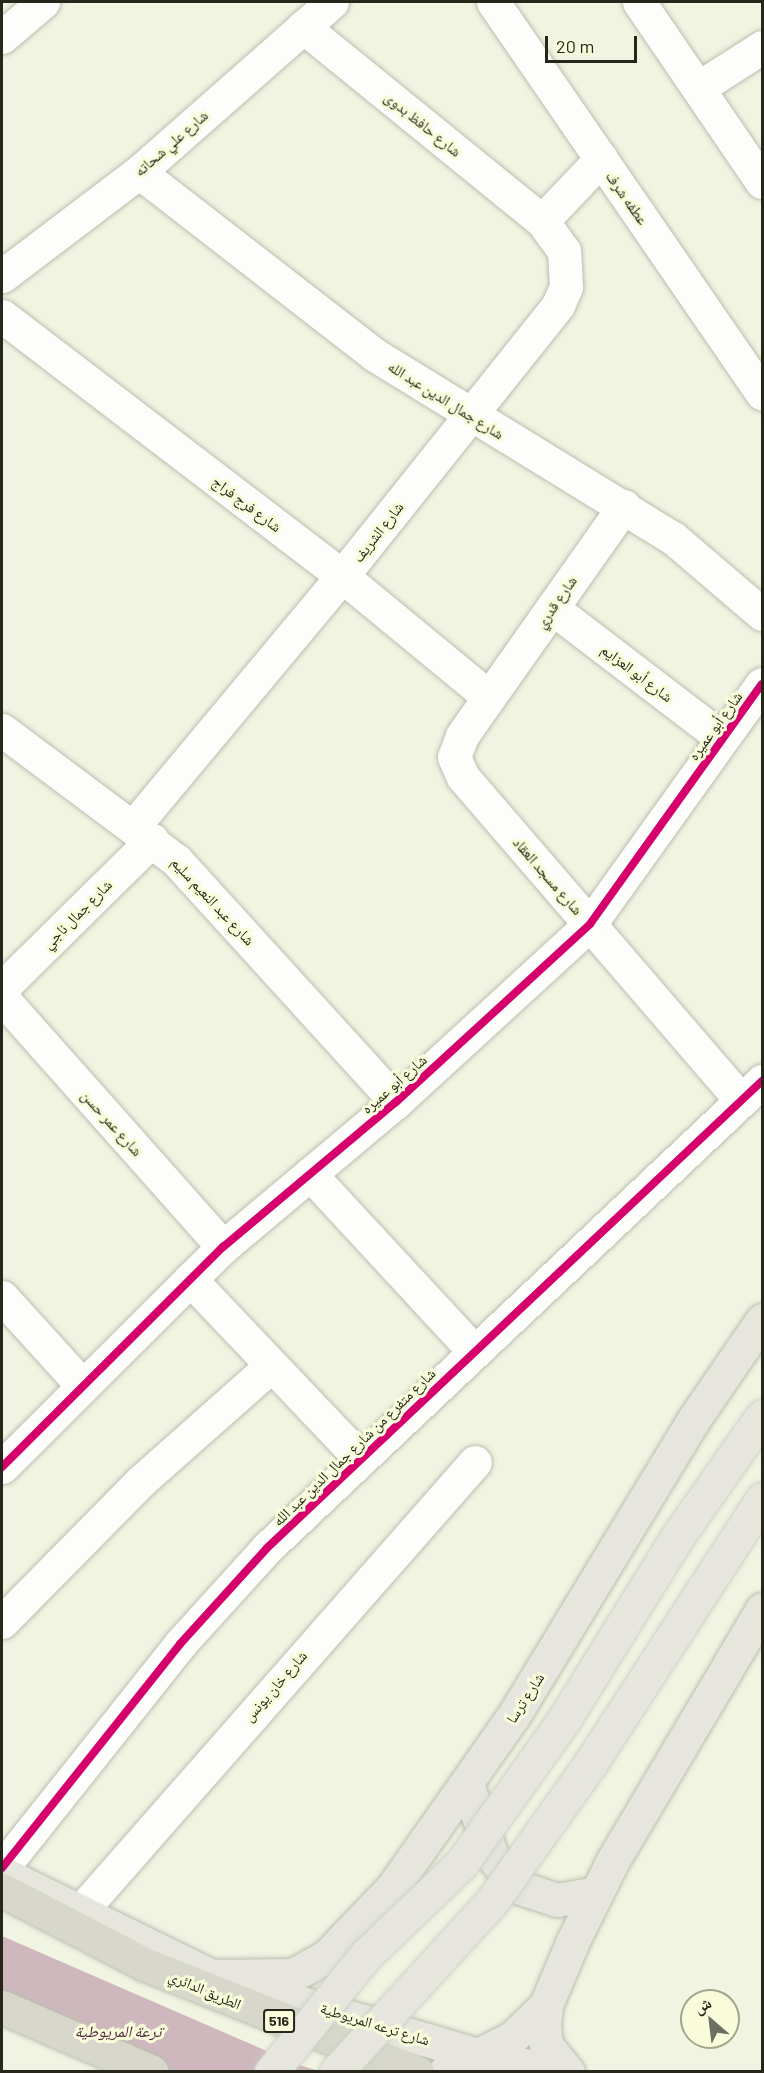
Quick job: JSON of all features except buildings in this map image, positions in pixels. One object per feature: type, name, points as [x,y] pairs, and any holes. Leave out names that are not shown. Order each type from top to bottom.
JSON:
[{"type":"highway","name":"الطريق الدائري","points":[[2,1890],[154,1968],[417,2072]]},
{"type":"highway","points":[[2,2007],[152,2072]]},
{"type":"main road","name":"شارع ترسا","points":[[211,1976],[293,1975],[327,1956],[393,1887],[466,1784],[762,1320]]},
{"type":"main road","points":[[272,2072],[366,1955],[461,1864],[565,1718],[678,1536],[762,1416]]},
{"type":"main road","points":[[336,2072],[493,1900],[590,1764],[762,1499]]},
{"type":"main road","points":[[445,2072],[493,2063],[512,2038],[546,2005],[596,1893],[762,1609]]},
{"type":"main road","points":[[466,1784],[492,1856],[518,1887],[557,1900],[596,1893]]},
{"type":"main road","name":"شارع ترعه المريوطية","points":[[2,1874],[211,1976],[493,2063],[557,2072]]},
{"type":"main road","points":[[546,2005],[546,2045],[568,2072]]},
{"type":"street","points":[[2,37],[43,2]]},
{"type":"street","name":"عطفه شرف","points":[[493,2],[762,394]]},
{"type":"street","points":[[639,2],[762,182]]},
{"type":"street","name":"شارع علي شحاته","points":[[2,276],[139,172],[316,10]]},
{"type":"street","name":"شارع حافظ بدوى","points":[[316,10],[542,221]]},
{"type":"street","points":[[698,88],[762,47]]},
{"type":"street","points":[[542,221],[601,159]]},
{"type":"street","name":"شارع جمال الدين عبد الله","points":[[139,172],[375,355],[674,538],[762,614]]},
{"type":"street","name":"شارع الشريف","points":[[142,833],[342,576],[558,305],[566,287],[564,251],[542,221]]},
{"type":"street","name":"شارع فرج فراج","points":[[2,316],[342,576],[489,698]]},
{"type":"street","name":"شارع قدري","points":[[489,698],[624,506]]},
{"type":"street","name":"شارع أبو العزايم","points":[[552,608],[722,738]]},
{"type":"street","name":"شارع أبو عميره","points":[[2,1467],[80,1383],[224,1247],[396,1102],[590,924],[762,684]]},
{"type":"street","name":"شارع مسجد العقاد","points":[[489,698],[456,746],[456,768],[590,924],[752,1090]]},
{"type":"street","name":"شارع عبد النعيم سليم","points":[[2,730],[142,833],[396,1102]]},
{"type":"street","name":"شارع جمال ناجي","points":[[2,988],[142,833]]},
{"type":"street","name":"شارع عمر حسن","points":[[2,998],[224,1247]]},
{"type":"street","name":"شارع متفرع من شارع جمال الدين عبد الله","points":[[2,1868],[180,1644],[359,1457],[752,1090]]},
{"type":"street","points":[[310,1174],[474,1351]]},
{"type":"street","points":[[190,1279],[359,1457]]},
{"type":"street","points":[[2,1297],[80,1383]]},
{"type":"street","points":[[2,1622],[141,1481],[271,1365]]},
{"type":"street","name":"شارع خان يونس","points":[[79,1912],[475,1462]]},
{"type":"water","name":"ترعة المريوطية","points":[[2,1936],[299,2065],[319,2071],[109,2071],[2,2022]]},
{"type":"cycle path","points":[[2,1467],[223,1247],[396,1102],[590,924],[762,684]]},
{"type":"cycle path","points":[[2,1868],[180,1644],[267,1548],[762,1081]]}]
